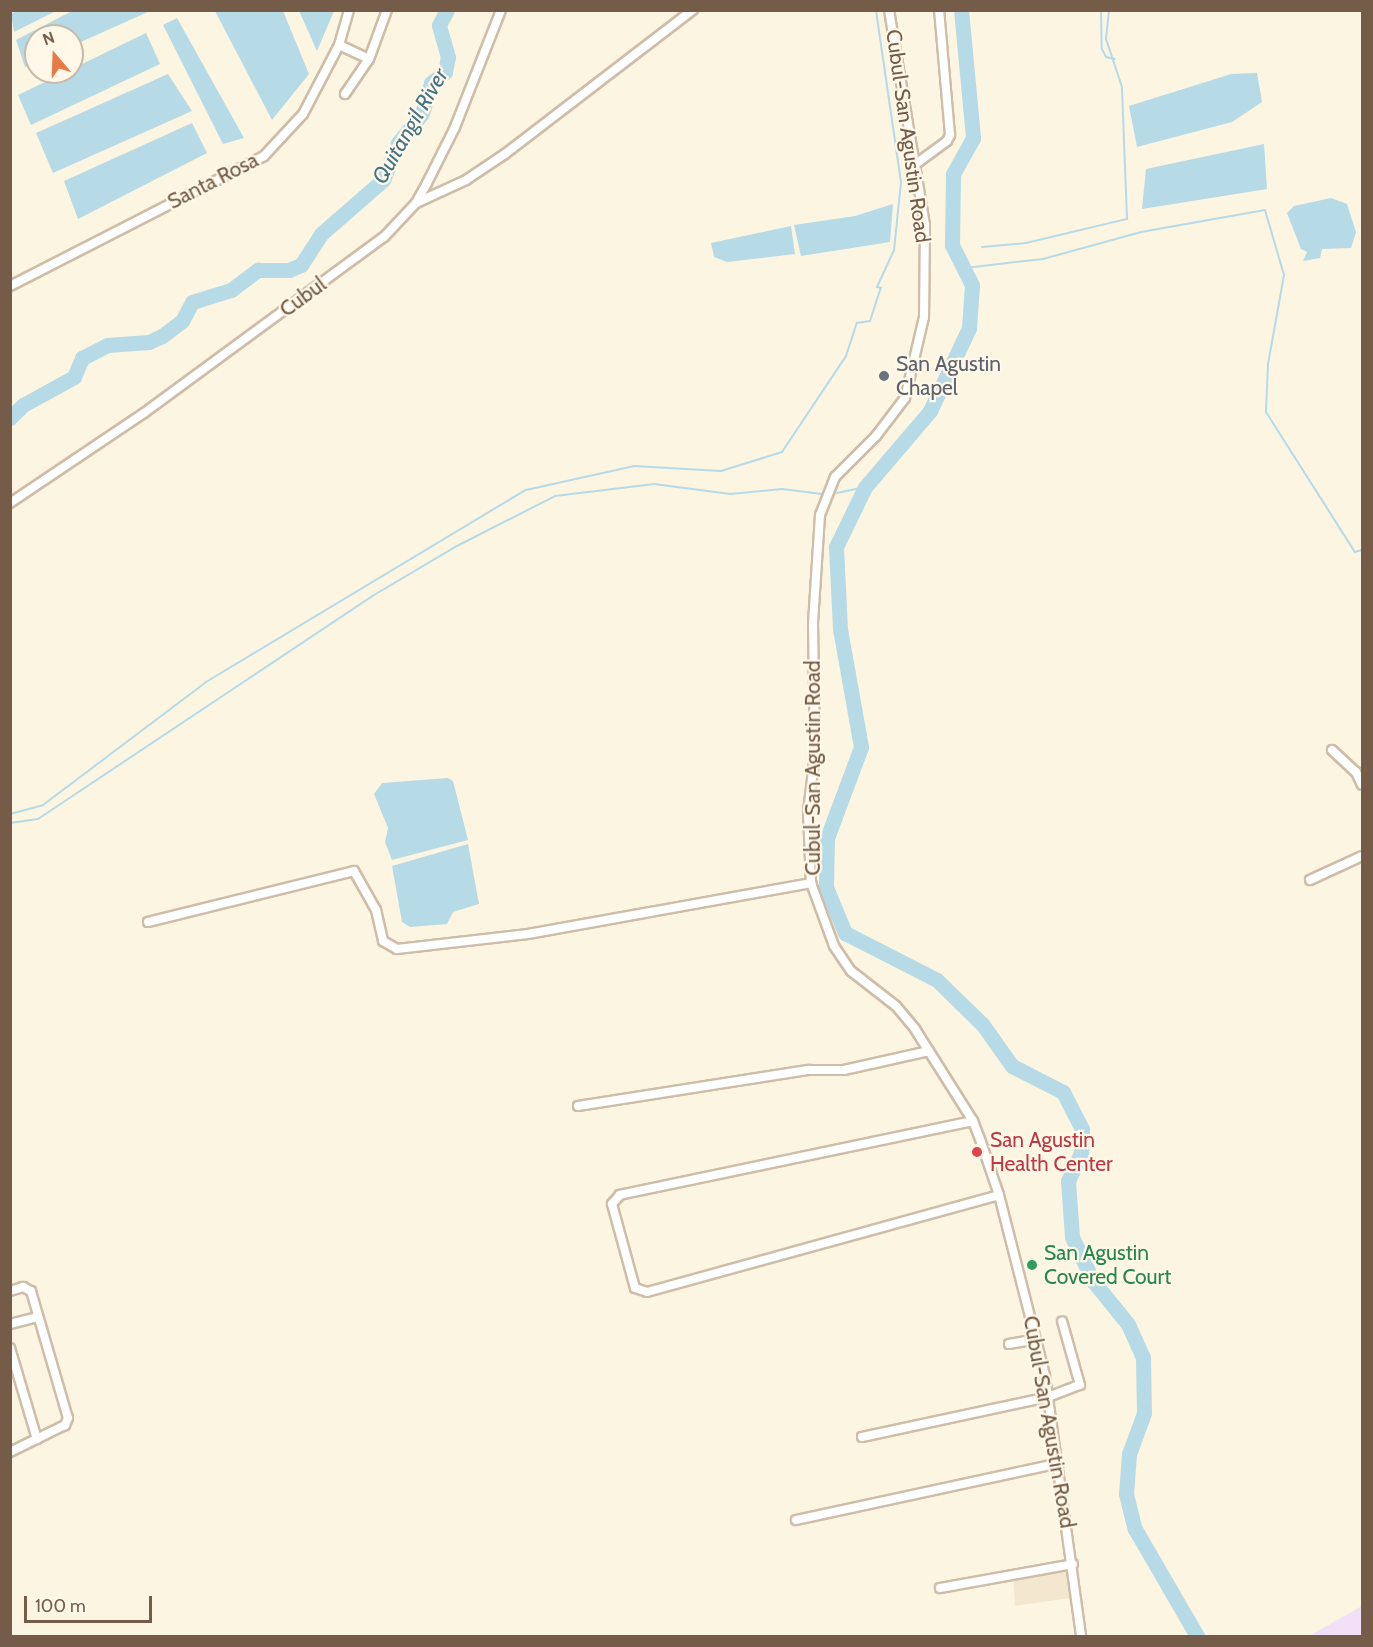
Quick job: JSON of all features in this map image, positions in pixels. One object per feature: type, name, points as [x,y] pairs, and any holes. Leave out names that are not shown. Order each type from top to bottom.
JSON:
[{"type":"street","name":"Santa Rosa","points":[[10,286],[264,156],[303,114],[339,45],[349,10]]},
{"type":"street","points":[[345,94],[369,59],[387,10]]},
{"type":"street","name":"Cubul","points":[[10,503],[294,305],[384,237],[416,202],[455,127],[501,10]]},
{"type":"street","points":[[416,202],[466,180],[505,154],[693,10]]},
{"type":"street","name":"Cubul-San Agustin Road","points":[[889,10],[913,166],[926,225],[924,317],[905,398],[876,436],[835,477],[820,515],[813,635],[817,689],[815,753],[808,812],[811,883],[834,946],[851,971],[896,1006],[929,1051],[973,1121],[999,1195],[1036,1339],[1059,1463],[1080,1636]]},
{"type":"street","points":[[913,166],[947,141],[950,135],[939,10]]},
{"type":"street","points":[[339,45],[369,59]]},
{"type":"street","points":[[1332,750],[1351,766],[1362,785]]},
{"type":"street","points":[[1310,880],[1362,856]]},
{"type":"street","points":[[148,922],[357,872],[376,910],[383,941],[397,949],[528,934],[811,883]]},
{"type":"street","points":[[578,1106],[809,1070],[844,1071],[929,1051]]},
{"type":"street","points":[[973,1121],[620,1195],[612,1204],[635,1287],[647,1292],[999,1195]]},
{"type":"street","points":[[10,1291],[23,1287],[31,1291],[68,1418],[65,1425],[10,1452]]},
{"type":"street","points":[[10,1324],[38,1317]]},
{"type":"street","points":[[861,1437],[1048,1397],[1080,1385],[1062,1321]]},
{"type":"street","points":[[1009,1344],[1036,1339]]},
{"type":"street","points":[[10,1348],[37,1439]]},
{"type":"street","points":[[796,1520],[1059,1463]]},
{"type":"street","points":[[940,1588],[1073,1564]]},
{"type":"shaded area","points":[[1073,1564],[1077,1597],[1015,1606],[1013,1575]]},
{"type":"shaded area","points":[[1362,1606],[1362,1636],[1309,1636]]},
{"type":"water","points":[[17,10],[56,10],[30,24],[24,24],[24,27],[14,32],[11,14]]},
{"type":"water","points":[[74,10],[150,10],[84,41],[84,24],[47,24]]},
{"type":"water","points":[[215,11],[283,11],[309,74],[272,120]]},
{"type":"water","points":[[299,11],[334,11],[317,51]]},
{"type":"water","points":[[177,18],[244,138],[223,144],[163,25]]},
{"type":"water","points":[[146,33],[160,64],[31,125],[18,95],[41,84],[84,84],[84,63]]},
{"type":"water","points":[[24,36],[24,64],[16,40]]},
{"type":"water","points":[[1257,73],[1262,102],[1232,122],[1137,147],[1129,106],[1231,74]]},
{"type":"water","points":[[168,74],[192,111],[53,173],[36,133]]},
{"type":"water","points":[[192,123],[207,153],[78,219],[64,181]]},
{"type":"water","points":[[1264,144],[1267,189],[1142,209],[1146,169]]},
{"type":"water","points":[[1331,198],[1347,204],[1356,232],[1351,248],[1322,249],[1320,258],[1303,261],[1307,252],[1301,249],[1287,213],[1294,206]]},
{"type":"water","points":[[893,204],[890,242],[801,256],[794,225],[855,216]]},
{"type":"water","points":[[791,226],[795,254],[727,262],[714,257],[711,243]]},
{"type":"water","points":[[448,778],[453,781],[468,840],[392,860],[385,842],[388,828],[374,794],[382,783]]},
{"type":"water","points":[[468,844],[479,904],[453,912],[447,924],[410,927],[402,922],[392,866]]},
{"type":"waterway","name":"Quitangil River","points":[[10,418],[23,405],[74,377],[82,358],[107,345],[149,342],[162,336],[182,321],[192,302],[231,290],[258,270],[289,270],[301,265],[321,234],[383,180],[398,143],[422,113],[431,83],[445,72],[448,57],[439,25],[447,10]]},
{"type":"waterway","points":[[10,814],[43,805],[206,682],[526,490],[634,466],[721,471],[782,452],[846,356],[857,323],[870,321],[881,288],[877,287],[894,250],[901,182],[876,10]]},
{"type":"waterway","points":[[961,10],[973,138],[953,174],[952,245],[972,285],[969,328],[930,411],[865,487],[836,547],[840,629],[861,747],[827,838],[826,887],[845,933],[937,980],[983,1025],[1012,1066],[1063,1092],[1082,1129],[1081,1153],[1068,1181],[1072,1237],[1093,1281],[1128,1324],[1143,1357],[1144,1413],[1129,1454],[1126,1494],[1135,1529],[1197,1636]]},
{"type":"waterway","points":[[1101,10],[1102,49],[1106,57],[1115,59]]},
{"type":"waterway","points":[[982,247],[1026,243],[1127,219],[1122,87],[1106,39],[1109,10]]},
{"type":"waterway","points":[[965,268],[1043,259],[1141,232],[1265,210],[1284,275],[1268,364],[1266,412],[1355,552],[1362,550]]},
{"type":"waterway","points":[[10,823],[38,819],[374,595],[457,546],[555,496],[654,484],[730,494],[782,489],[822,494]]},
{"type":"waterway","points":[[837,493],[865,487]]},
{"type":"place","name":"San Agustin Chapel","points":[[884,376]]},
{"type":"place","name":"San Agustin Health Center","points":[[977,1152]]},
{"type":"place","name":"San Agustin Covered Court","points":[[1032,1265]]}]
